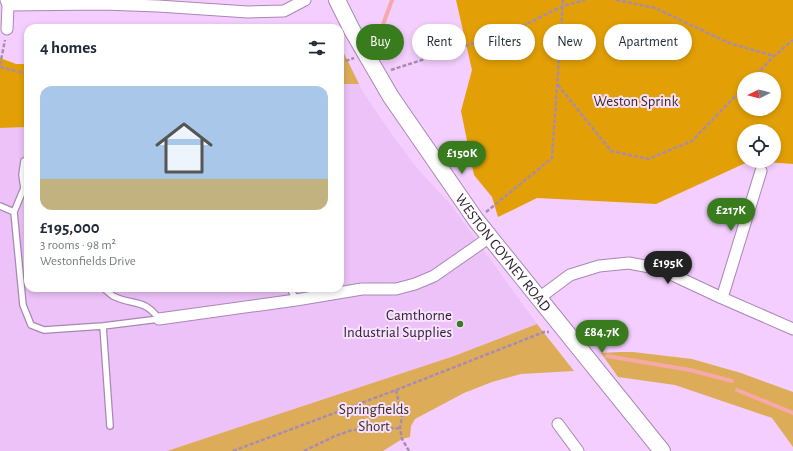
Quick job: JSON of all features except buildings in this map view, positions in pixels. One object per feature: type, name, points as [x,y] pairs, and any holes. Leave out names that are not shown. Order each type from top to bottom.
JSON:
[{"type":"street","points":[[7,29],[7,2],[104,2],[226,5],[248,12],[284,11],[305,0]]},
{"type":"street","name":"WESTON COYNEY ROAD","points":[[337,0],[352,30],[391,97],[476,220],[662,451]]},
{"type":"street","points":[[722,298],[762,171]]},
{"type":"street","points":[[344,291],[362,288],[396,289],[415,284],[434,276],[490,237]]},
{"type":"street","points":[[539,298],[570,275],[599,266],[629,263],[660,269],[793,329]]},
{"type":"street","points":[[159,319],[296,300],[340,292]]},
{"type":"street","points":[[558,424],[578,451]]},
{"type":"lane","points":[[24,161],[22,175],[24,188],[14,212],[23,305],[31,325],[44,330],[103,326],[159,319],[152,309],[114,296],[108,292]]},
{"type":"lane","points":[[0,206],[14,212]]},
{"type":"lane","points":[[292,292],[296,300]]},
{"type":"lane","points":[[103,326],[110,426]]},
{"type":"path","points":[[476,220],[552,158],[563,0]]},
{"type":"path","points":[[378,74],[514,30],[563,6],[585,0]]},
{"type":"path","points":[[616,0],[655,8],[729,43],[774,56]]},
{"type":"path","points":[[7,29],[0,66],[24,73]]},
{"type":"path","points":[[759,72],[774,56],[793,40]]},
{"type":"path","points":[[557,84],[611,151],[648,159],[692,141],[737,94]]},
{"type":"path","points":[[233,451],[396,390],[544,332],[566,332]]},
{"type":"path","points":[[396,390],[402,416],[400,428],[402,439],[409,451]]},
{"type":"path","points":[[304,451],[335,436],[352,430],[400,428]]},
{"type":"path","points":[[243,447],[245,451]]},
{"type":"shaded area","points":[[344,84],[359,84],[364,94],[416,167],[451,205],[537,324],[454,356],[167,451],[0,451],[0,128],[24,127],[24,292],[344,292]]},
{"type":"green space","name":"Weston Sprink","points":[[456,0],[793,0],[793,164],[781,163],[781,124],[737,124],[737,167],[656,204],[537,198],[498,217],[492,197],[474,175],[461,111],[472,70],[466,44],[466,24],[461,24]]},
{"type":"green space","points":[[344,53],[359,84],[344,84]]},
{"type":"green space","points":[[0,58],[16,64],[24,64],[24,127],[0,128]]},
{"type":"green space","name":"Springfields Short","points":[[537,324],[574,371],[521,374],[492,382],[464,393],[415,419],[411,426],[410,437],[402,439],[383,451],[167,451],[454,356]]},
{"type":"green space","points":[[633,352],[692,359],[741,373],[793,392],[793,447],[772,418],[675,385],[618,377],[601,353]]},
{"type":"waterway","points":[[383,24],[392,0]]},
{"type":"waterway","points":[[607,356],[690,370],[732,381]]},
{"type":"waterway","points":[[737,390],[793,413]]},
{"type":"place","name":"Camthorne Industrial Supplies","points":[[460,324]]}]
